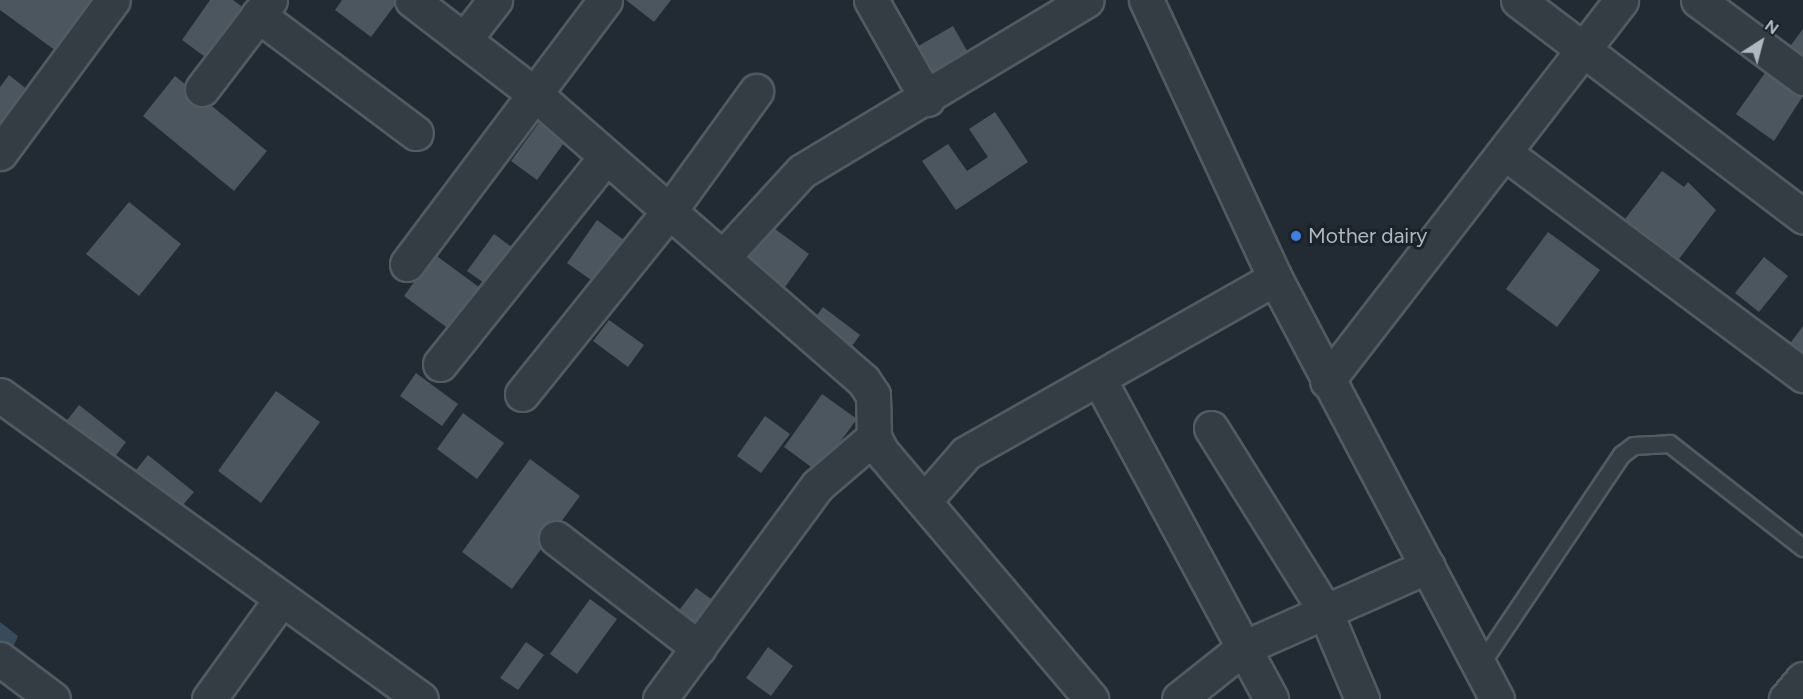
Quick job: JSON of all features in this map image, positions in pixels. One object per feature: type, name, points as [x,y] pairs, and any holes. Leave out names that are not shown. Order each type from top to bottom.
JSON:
[{"type":"street","points":[[0,153],[113,0]]},
{"type":"street","points":[[412,0],[536,95],[724,256],[863,380],[876,408],[874,436],[1090,698]]},
{"type":"street","points":[[464,40],[495,0]]},
{"type":"street","points":[[407,264],[536,95],[605,0]]},
{"type":"street","points":[[871,0],[927,99]]},
{"type":"street","points":[[724,256],[802,171],[927,99],[1087,0]]},
{"type":"street","points":[[1518,0],[1803,216]]},
{"type":"street","points":[[1327,381],[1621,0]]},
{"type":"street","points":[[1698,0],[1803,78]]},
{"type":"street","points":[[1155,6],[1275,278],[1327,381],[1482,663],[1497,699]]},
{"type":"street","points":[[202,89],[264,8],[416,133]]},
{"type":"street","points":[[522,394],[670,210],[756,91]]},
{"type":"street","points":[[1505,153],[1803,375]]},
{"type":"street","points":[[440,364],[606,157]]},
{"type":"street","points":[[925,500],[966,453],[1100,381],[1275,278]]},
{"type":"street","points":[[1100,381],[1271,699]]},
{"type":"street","points":[[0,395],[422,699]]},
{"type":"street","points":[[1212,428],[1324,609],[1362,699]]},
{"type":"street","points":[[660,699],[818,485],[874,436]]},
{"type":"street","points":[[556,538],[699,648]]},
{"type":"street","points":[[1179,699],[1243,648],[1324,609],[1428,566]]},
{"type":"street","points":[[209,699],[281,599]]},
{"type":"street","points":[[0,659],[53,699]]},
{"type":"street","points":[[1786,699],[1803,679]]},
{"type":"lane","points":[[1482,663],[1622,455],[1634,446],[1670,444],[1803,548]]},
{"type":"water","points":[[0,622],[18,636],[6,663],[0,658]]},
{"type":"building","points":[[0,0],[110,0],[67,59],[0,10]]},
{"type":"building","points":[[210,0],[233,0],[248,11],[212,62],[182,40]]},
{"type":"building","points":[[342,0],[398,1],[371,37],[335,10]]},
{"type":"building","points":[[626,0],[671,0],[654,22]]},
{"type":"building","points":[[953,26],[975,65],[930,90],[908,52]]},
{"type":"building","points":[[1803,29],[1803,60],[1788,49]]},
{"type":"building","points":[[1767,70],[1803,96],[1774,141],[1736,114]]},
{"type":"building","points":[[9,75],[48,106],[0,165],[0,87]]},
{"type":"building","points":[[175,76],[267,151],[234,191],[143,116]]},
{"type":"building","points":[[995,112],[1028,162],[956,210],[922,161],[948,144],[967,171],[988,157],[969,129]]},
{"type":"building","points":[[543,117],[569,136],[537,180],[511,161]]},
{"type":"building","points":[[1662,171],[1684,187],[1688,182],[1716,210],[1679,259],[1625,219]]},
{"type":"building","points":[[129,202],[181,244],[139,296],[86,254]]},
{"type":"building","points":[[597,220],[624,240],[594,282],[567,263]]},
{"type":"building","points":[[767,223],[809,254],[785,287],[743,256]]},
{"type":"building","points":[[1548,232],[1600,270],[1557,327],[1506,289]]},
{"type":"building","points":[[494,234],[520,253],[494,290],[467,271]]},
{"type":"building","points":[[434,254],[487,293],[457,335],[404,296]]},
{"type":"building","points":[[1764,257],[1788,276],[1759,312],[1735,293]]},
{"type":"building","points":[[823,307],[860,335],[844,357],[807,329]]},
{"type":"building","points":[[609,320],[644,345],[628,367],[593,341]]},
{"type":"building","points":[[1803,326],[1803,362],[1786,349]]},
{"type":"building","points":[[416,373],[458,404],[442,426],[400,396]]},
{"type":"building","points":[[276,391],[320,422],[261,503],[218,471]]},
{"type":"building","points":[[822,394],[857,419],[818,472],[784,447]]},
{"type":"building","points":[[79,405],[126,442],[111,462],[64,424]]},
{"type":"building","points":[[463,413],[504,443],[477,479],[437,449]]},
{"type":"building","points":[[765,416],[790,434],[761,473],[737,456]]},
{"type":"building","points":[[148,455],[194,492],[177,512],[132,475]]},
{"type":"building","points":[[530,459],[580,496],[512,589],[462,552]]},
{"type":"building","points":[[696,588],[725,609],[701,643],[671,621]]},
{"type":"building","points":[[590,599],[617,619],[577,674],[550,654]]},
{"type":"building","points":[[526,642],[544,655],[518,690],[500,678]]},
{"type":"building","points":[[768,647],[793,666],[771,696],[746,678]]},
{"type":"place","name":"Mother dairy","points":[[1296,236]]}]
